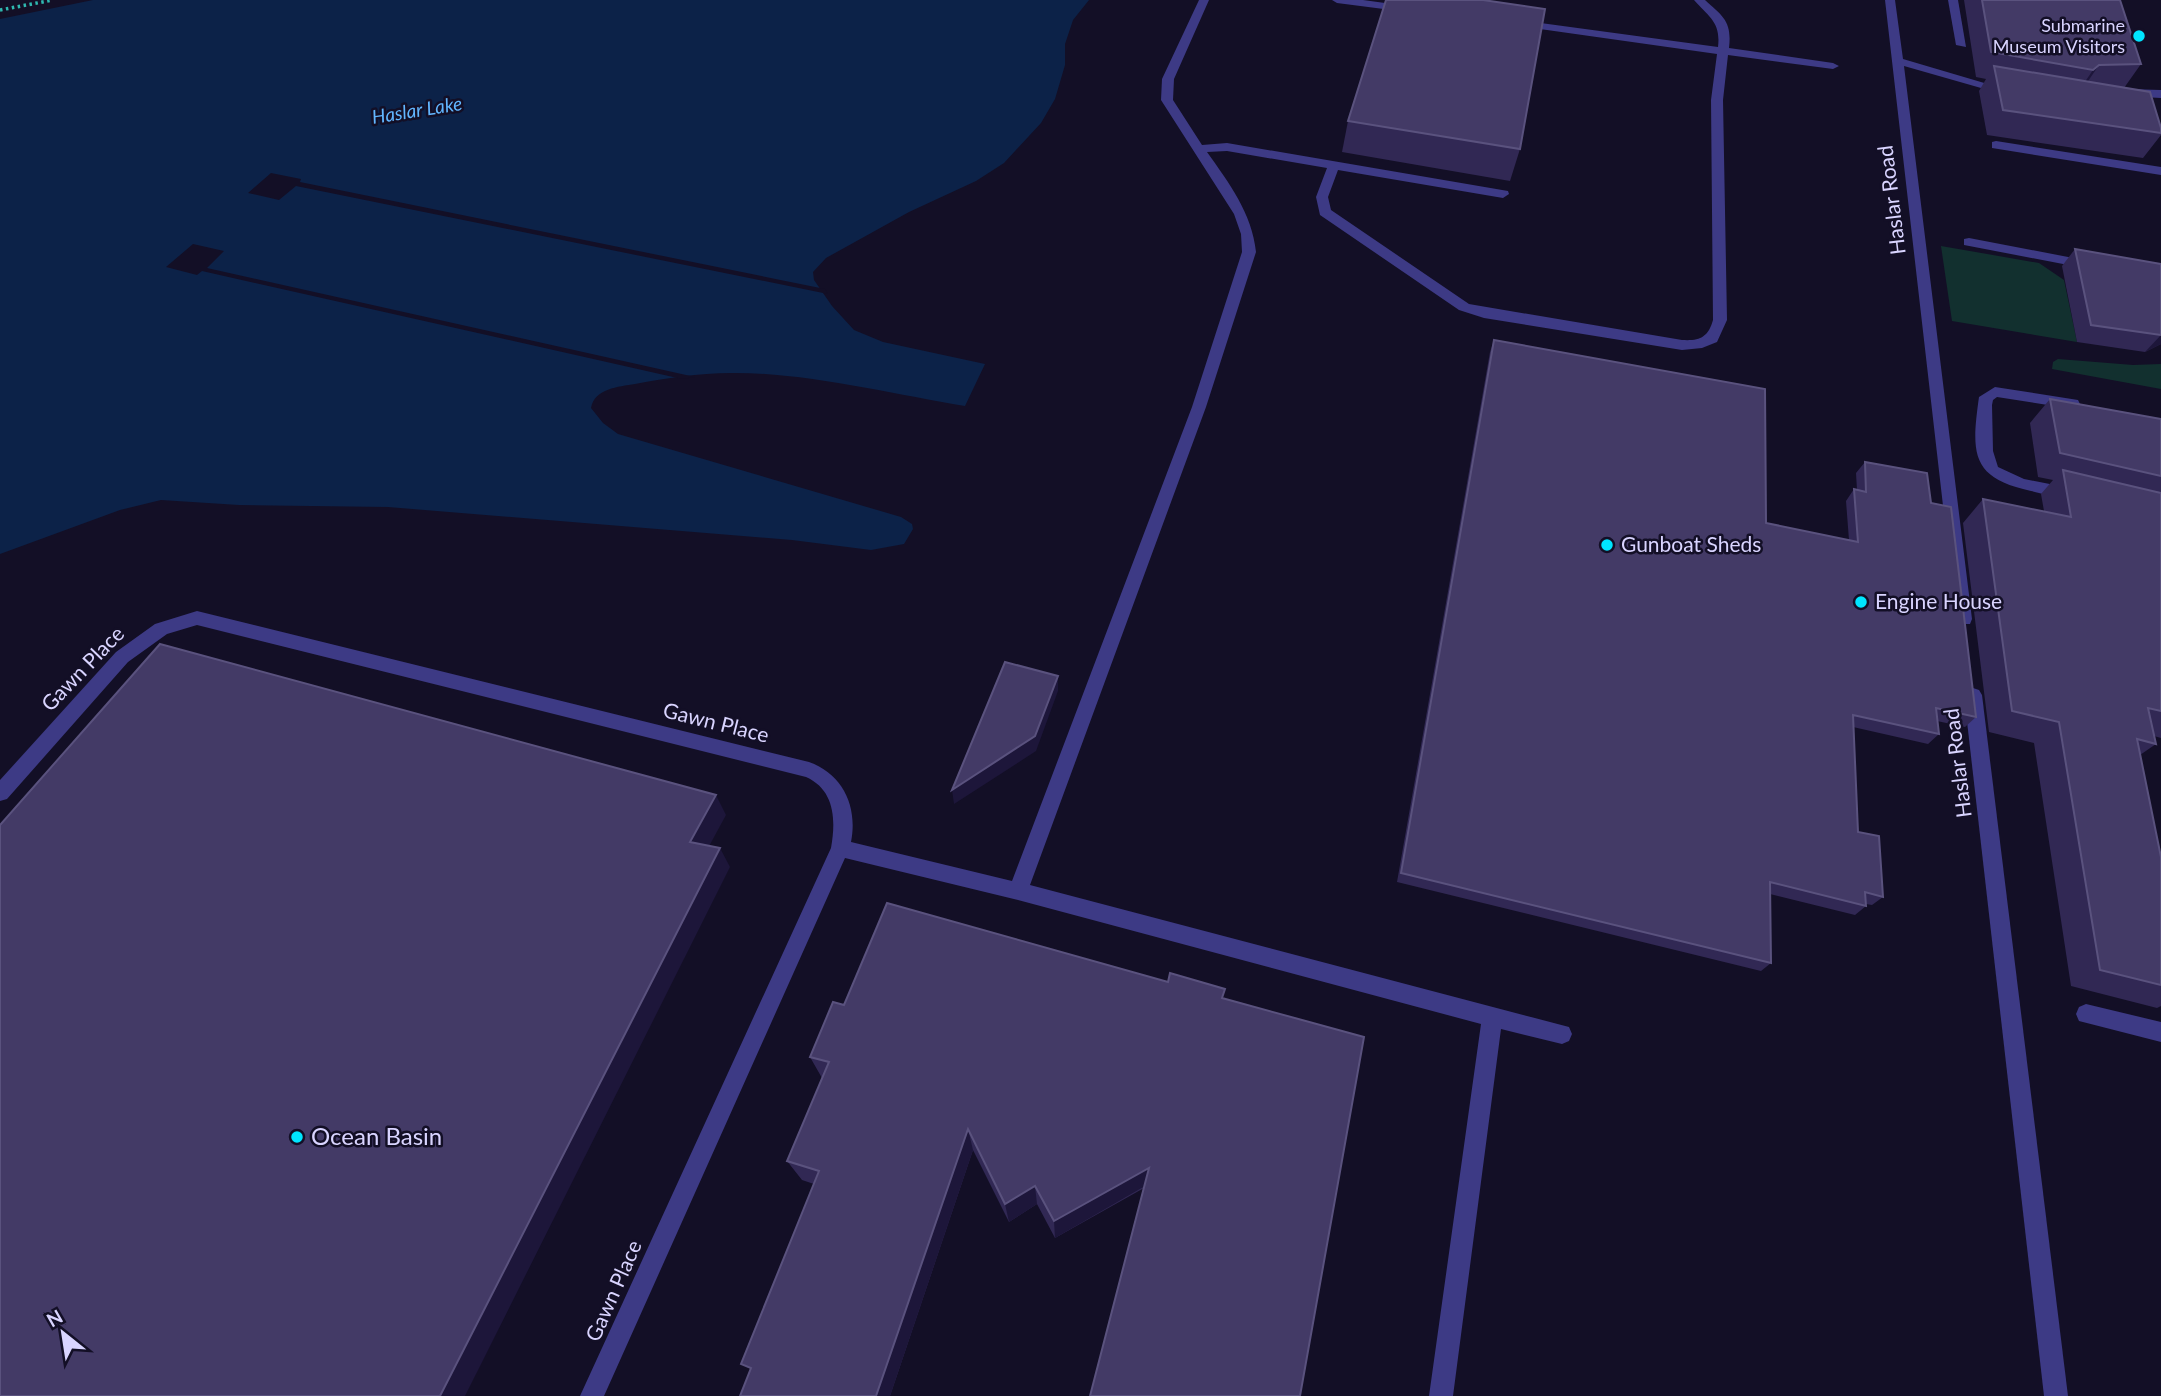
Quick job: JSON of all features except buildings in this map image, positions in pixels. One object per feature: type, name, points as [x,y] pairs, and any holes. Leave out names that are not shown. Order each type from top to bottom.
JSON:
[{"type":"street","points":[[1018,891],[1199,407],[1249,252],[1247,235],[1237,211],[1170,106],[1166,89],[1204,0]]},
{"type":"street","points":[[1337,0],[1420,11]]},
{"type":"street","points":[[1334,165],[1321,200],[1325,212],[1464,307],[1669,343],[1703,345],[1715,337],[1720,320],[1717,100],[1724,25],[1716,14],[1699,0]]},
{"type":"street","name":"Haslar Road","points":[[1890,0],[1967,639]]},
{"type":"street","points":[[1953,0],[1962,45]]},
{"type":"street","points":[[1502,21],[1833,66]]},
{"type":"street","points":[[1898,61],[1972,83],[2019,92]]},
{"type":"street","points":[[2114,95],[2161,94]]},
{"type":"street","points":[[1996,145],[2161,171]]},
{"type":"street","points":[[1199,149],[1221,146],[1503,194]]},
{"type":"street","points":[[1969,242],[2106,268]]},
{"type":"street","points":[[2086,497],[2011,480],[1992,471],[1987,461],[1985,405],[1986,397],[1991,393],[2002,392],[2093,408]]},
{"type":"street","name":"Gawn Place","points":[[0,793],[110,669],[135,646],[171,625],[190,619],[206,619],[815,772],[832,784],[842,807],[844,828],[840,848],[592,1396]]},
{"type":"street","name":"Haslar Road","points":[[1972,680],[2056,1396]]},
{"type":"street","points":[[840,848],[1018,891],[1562,1034]]},
{"type":"street","points":[[2086,1014],[2161,1032]]},
{"type":"street","points":[[1441,1396],[1492,1017]]},
{"type":"path","points":[[0,10],[53,0]]},
{"type":"green space","points":[[1941,246],[2039,263],[2064,280],[2077,342],[1952,321]]},
{"type":"green space","points":[[2058,359],[2133,365],[2161,364],[2161,389],[2052,369],[2053,362]]},
{"type":"water","name":"Haslar Lake","points":[[93,0],[1089,0],[1073,20],[1065,44],[1065,65],[1055,99],[1041,123],[1004,163],[976,181],[909,212],[826,258],[813,272],[814,280],[832,306],[854,330],[883,342],[985,364],[965,406],[818,380],[731,373],[683,376],[615,388],[602,392],[593,401],[591,408],[603,423],[618,434],[901,517],[912,524],[913,529],[904,544],[871,550],[792,540],[388,507],[239,505],[161,500],[120,510],[0,554],[0,19]]},
{"type":"pier","points":[[271,173],[301,179],[300,182],[825,289],[828,294],[296,186],[279,200],[248,193]]},
{"type":"pier","points":[[193,244],[224,251],[207,268],[695,377],[682,379],[202,271],[197,275],[166,267]]},
{"type":"place","name":"Submarine Museum Visitors","points":[[2139,36]]},
{"type":"place","name":"Gunboat Sheds","points":[[1607,545]]},
{"type":"place","name":"Engine House","points":[[1861,602]]},
{"type":"place","name":"Ocean Basin","points":[[297,1137]]}]
